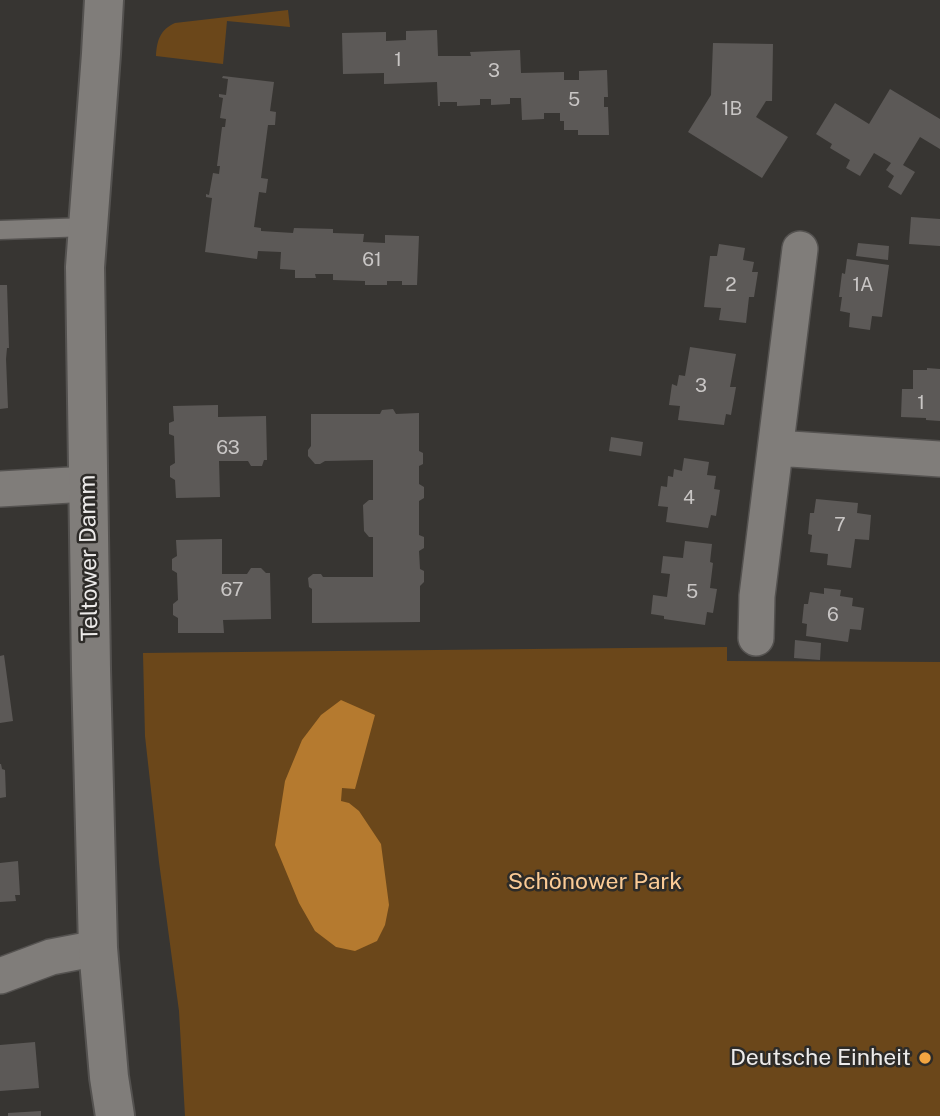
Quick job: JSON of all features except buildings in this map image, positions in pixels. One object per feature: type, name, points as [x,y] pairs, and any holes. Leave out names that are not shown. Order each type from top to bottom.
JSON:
[{"type":"main road","name":"Teltower Damm","points":[[104,0],[85,267],[98,948],[115,1116]]},
{"type":"street","points":[[757,638],[757,596],[800,249]]},
{"type":"street","points":[[776,449],[940,459]]},
{"type":"street","points":[[0,489],[88,484]]},
{"type":"street","points":[[0,976],[51,957],[98,948]]},
{"type":"lane","points":[[0,244],[7,230],[88,227]]},
{"type":"green space","points":[[288,10],[290,27],[227,21],[223,64],[156,56],[160,36],[175,23]]},
{"type":"green space","name":"Schönower Park","points":[[727,647],[727,661],[940,662],[940,1116],[185,1116],[179,1011],[145,736],[143,653]]},
{"type":"shaded area","points":[[341,700],[375,715],[355,789],[342,788],[341,801],[349,803],[359,811],[381,844],[389,905],[385,925],[377,941],[355,951],[336,947],[315,931],[299,903],[275,845],[285,781],[302,740],[321,715]]},
{"type":"place","name":"Deutsche Einheit","points":[[925,1058]]}]
